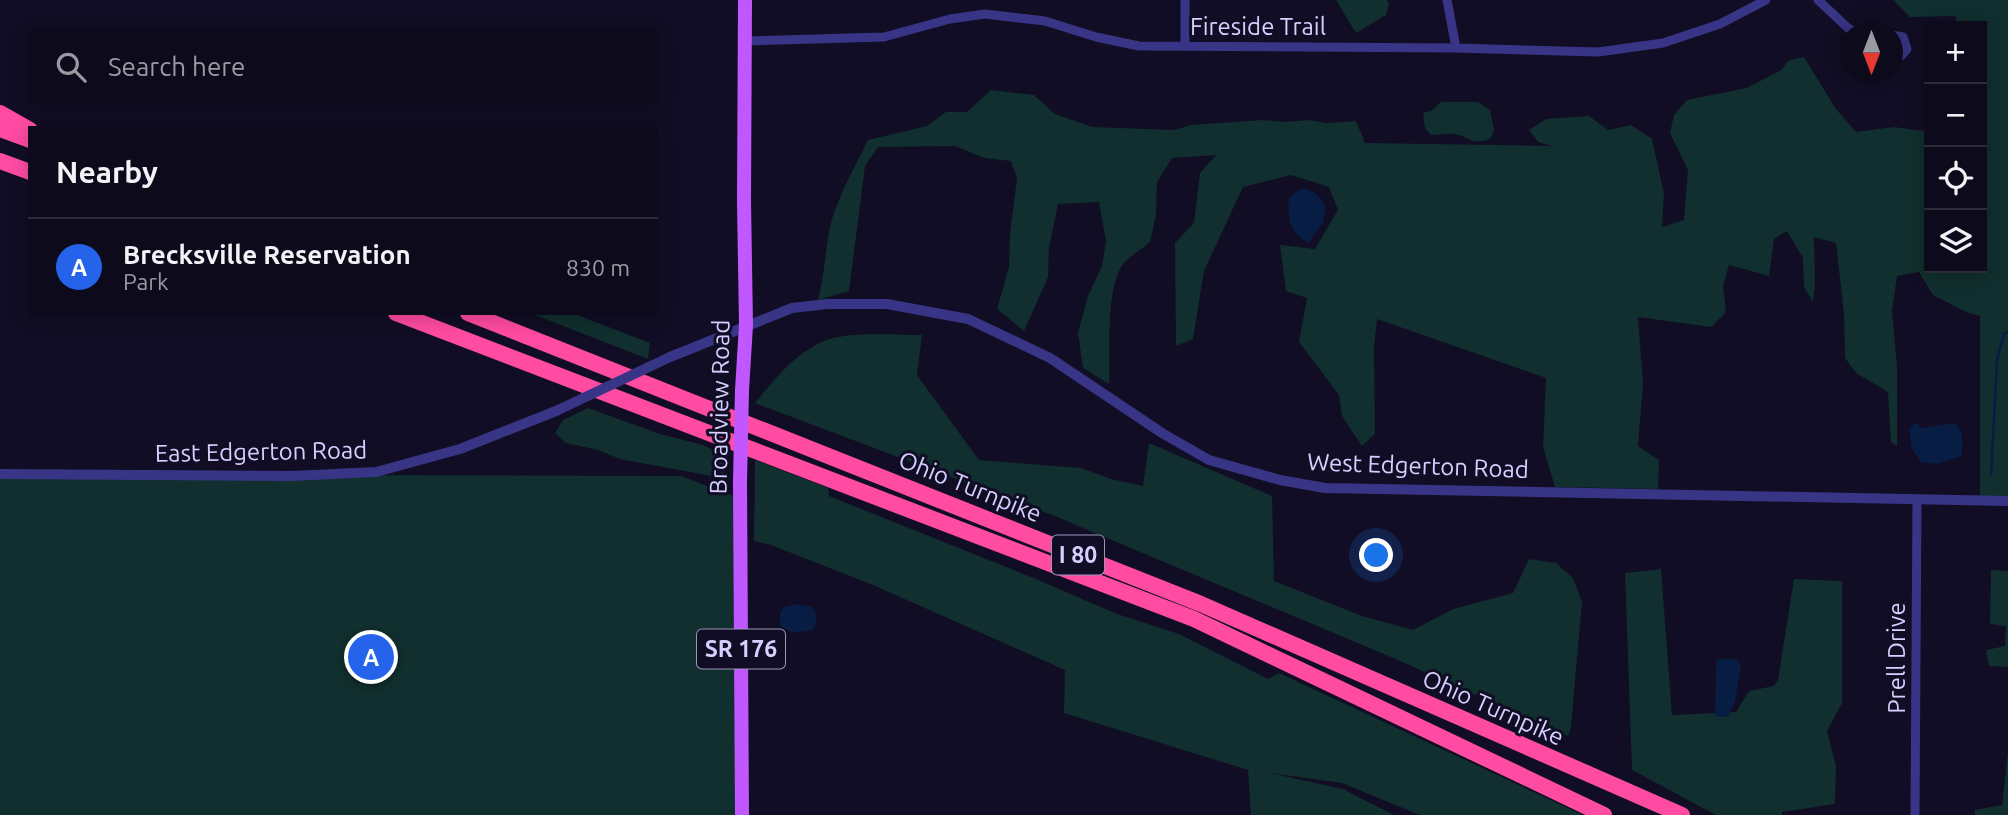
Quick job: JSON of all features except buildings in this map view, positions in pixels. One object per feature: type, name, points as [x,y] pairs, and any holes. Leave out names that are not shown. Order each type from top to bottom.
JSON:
[{"type":"highway","points":[[0,113],[28,129]]},
{"type":"highway","points":[[0,129],[28,139]]},
{"type":"highway","points":[[0,161],[28,171]]},
{"type":"highway","name":"Ohio Turnpike","points":[[401,315],[1194,619],[1604,815]]},
{"type":"highway","name":"Ohio Turnpike","points":[[473,315],[1200,604],[1682,815]]},
{"type":"main road","name":"Broadview Road","points":[[742,815],[740,482],[746,325],[746,0]]},
{"type":"street","points":[[1185,0],[1185,46]]},
{"type":"street","points":[[1447,0],[1456,48]]},
{"type":"street","name":"Fireside Trail","points":[[745,41],[884,37],[950,19],[985,14],[1045,21],[1096,37],[1139,46],[1456,48],[1598,52],[1663,43],[1720,24],[1766,0]]},
{"type":"street","points":[[1818,0],[1840,21]]},
{"type":"street","points":[[1903,37],[1907,49],[1903,54]]},
{"type":"street","name":"West Edgerton Road","points":[[746,325],[792,309],[827,304],[887,304],[968,319],[1049,358],[1162,433],[1209,460],[1280,480],[1325,488],[1874,497],[2008,502]]},
{"type":"street","name":"East Edgerton Road","points":[[0,474],[291,476],[376,472],[460,449],[556,411],[670,357],[746,325]]},
{"type":"street","name":"Prell Drive","points":[[1915,815],[1917,500]]},
{"type":"green space","points":[[1336,0],[1387,0],[1389,4],[1386,15],[1356,33]]},
{"type":"green space","points":[[1893,0],[2008,0],[2008,497],[1980,497],[1980,316],[1933,295],[1919,272],[1897,276],[1892,311],[1897,366],[1897,446],[1891,442],[1888,392],[1856,373],[1845,358],[1844,314],[1836,243],[1814,237],[1813,302],[1804,287],[1803,258],[1787,231],[1774,239],[1769,276],[1729,265],[1723,286],[1726,312],[1711,327],[1638,317],[1643,384],[1638,446],[1659,460],[1658,489],[1555,487],[1543,447],[1546,378],[1377,319],[1374,347],[1375,434],[1362,446],[1342,416],[1339,395],[1299,342],[1307,298],[1286,291],[1280,245],[1315,249],[1338,210],[1329,187],[1291,175],[1243,187],[1204,271],[1193,339],[1176,346],[1175,243],[1194,223],[1200,173],[1216,155],[1172,158],[1157,182],[1156,215],[1150,242],[1123,264],[1116,279],[1111,308],[1109,384],[1083,368],[1078,333],[1088,296],[1102,266],[1106,241],[1099,202],[1058,204],[1049,248],[1048,277],[1024,331],[997,309],[1009,267],[1017,178],[1011,161],[984,158],[955,146],[878,147],[865,166],[849,291],[818,300],[832,219],[868,140],[927,126],[946,112],[967,112],[991,90],[1034,95],[1055,114],[1092,127],[1174,130],[1191,125],[1263,120],[1327,123],[1356,121],[1365,143],[1552,146],[1538,142],[1529,130],[1546,119],[1589,116],[1608,130],[1631,125],[1652,139],[1664,194],[1662,227],[1684,220],[1688,170],[1670,133],[1674,115],[1687,100],[1747,88],[1781,70],[1789,60],[1804,57],[1836,109],[1856,132],[1894,127],[1924,129],[1924,273],[1987,273],[1987,21],[1956,21],[1955,16],[1910,17]]},
{"type":"green space","points":[[1441,102],[1478,102],[1490,110],[1494,130],[1490,139],[1478,141],[1455,134],[1431,135],[1425,128],[1423,113],[1431,111]]},
{"type":"green space","points":[[535,315],[577,315],[650,343],[648,359]]},
{"type":"green space","points":[[858,335],[922,335],[917,375],[979,460],[1081,468],[1111,479],[1143,486],[1149,443],[1272,496],[1274,581],[1362,616],[1413,630],[1453,609],[1513,593],[1529,559],[1556,563],[1573,578],[1582,602],[1568,736],[1398,660],[1057,517],[755,403],[794,360],[824,341]]},
{"type":"green space","points":[[588,408],[660,434],[703,445],[725,456],[727,468],[722,478],[620,459],[598,450],[566,443],[555,433],[563,420]]},
{"type":"green space","points":[[755,460],[828,488],[829,496],[1117,614],[1179,634],[1268,679],[1279,673],[1583,815],[1420,815],[1342,783],[1270,773],[1343,789],[1394,815],[1251,815],[1248,770],[1064,713],[1065,670],[873,585],[771,545],[754,541]]},
{"type":"green space","points":[[0,474],[681,476],[742,499],[740,815],[0,815]]},
{"type":"green space","points":[[1661,569],[1672,715],[1736,712],[1749,691],[1774,686],[1778,680],[1794,579],[1842,581],[1842,703],[1827,731],[1836,766],[1835,804],[1782,812],[1782,815],[1716,815],[1632,770],[1625,573]]},
{"type":"green space","points":[[1991,570],[2008,571],[2008,667],[1989,666],[1986,650],[2005,646],[2006,626],[1990,624]]},
{"type":"green space","points":[[2008,751],[2008,815],[1975,815],[1975,810],[2002,805]]},
{"type":"water","points":[[1302,188],[1316,194],[1326,207],[1323,223],[1308,243],[1293,229],[1288,211],[1289,197]]},
{"type":"water","points":[[1917,422],[1920,428],[1955,423],[1962,434],[1961,456],[1938,464],[1921,462],[1911,447],[1910,427]]},
{"type":"water","points":[[796,604],[812,607],[814,610],[817,618],[813,630],[791,633],[780,625],[780,613],[784,607]]},
{"type":"water","points":[[1716,660],[1738,660],[1741,666],[1735,702],[1728,717],[1715,716]]},
{"type":"waterway","points":[[1991,475],[1997,360],[2004,334],[2008,332]]},
{"type":"place","name":"Brecksville Reservation","points":[[371,657]]}]
